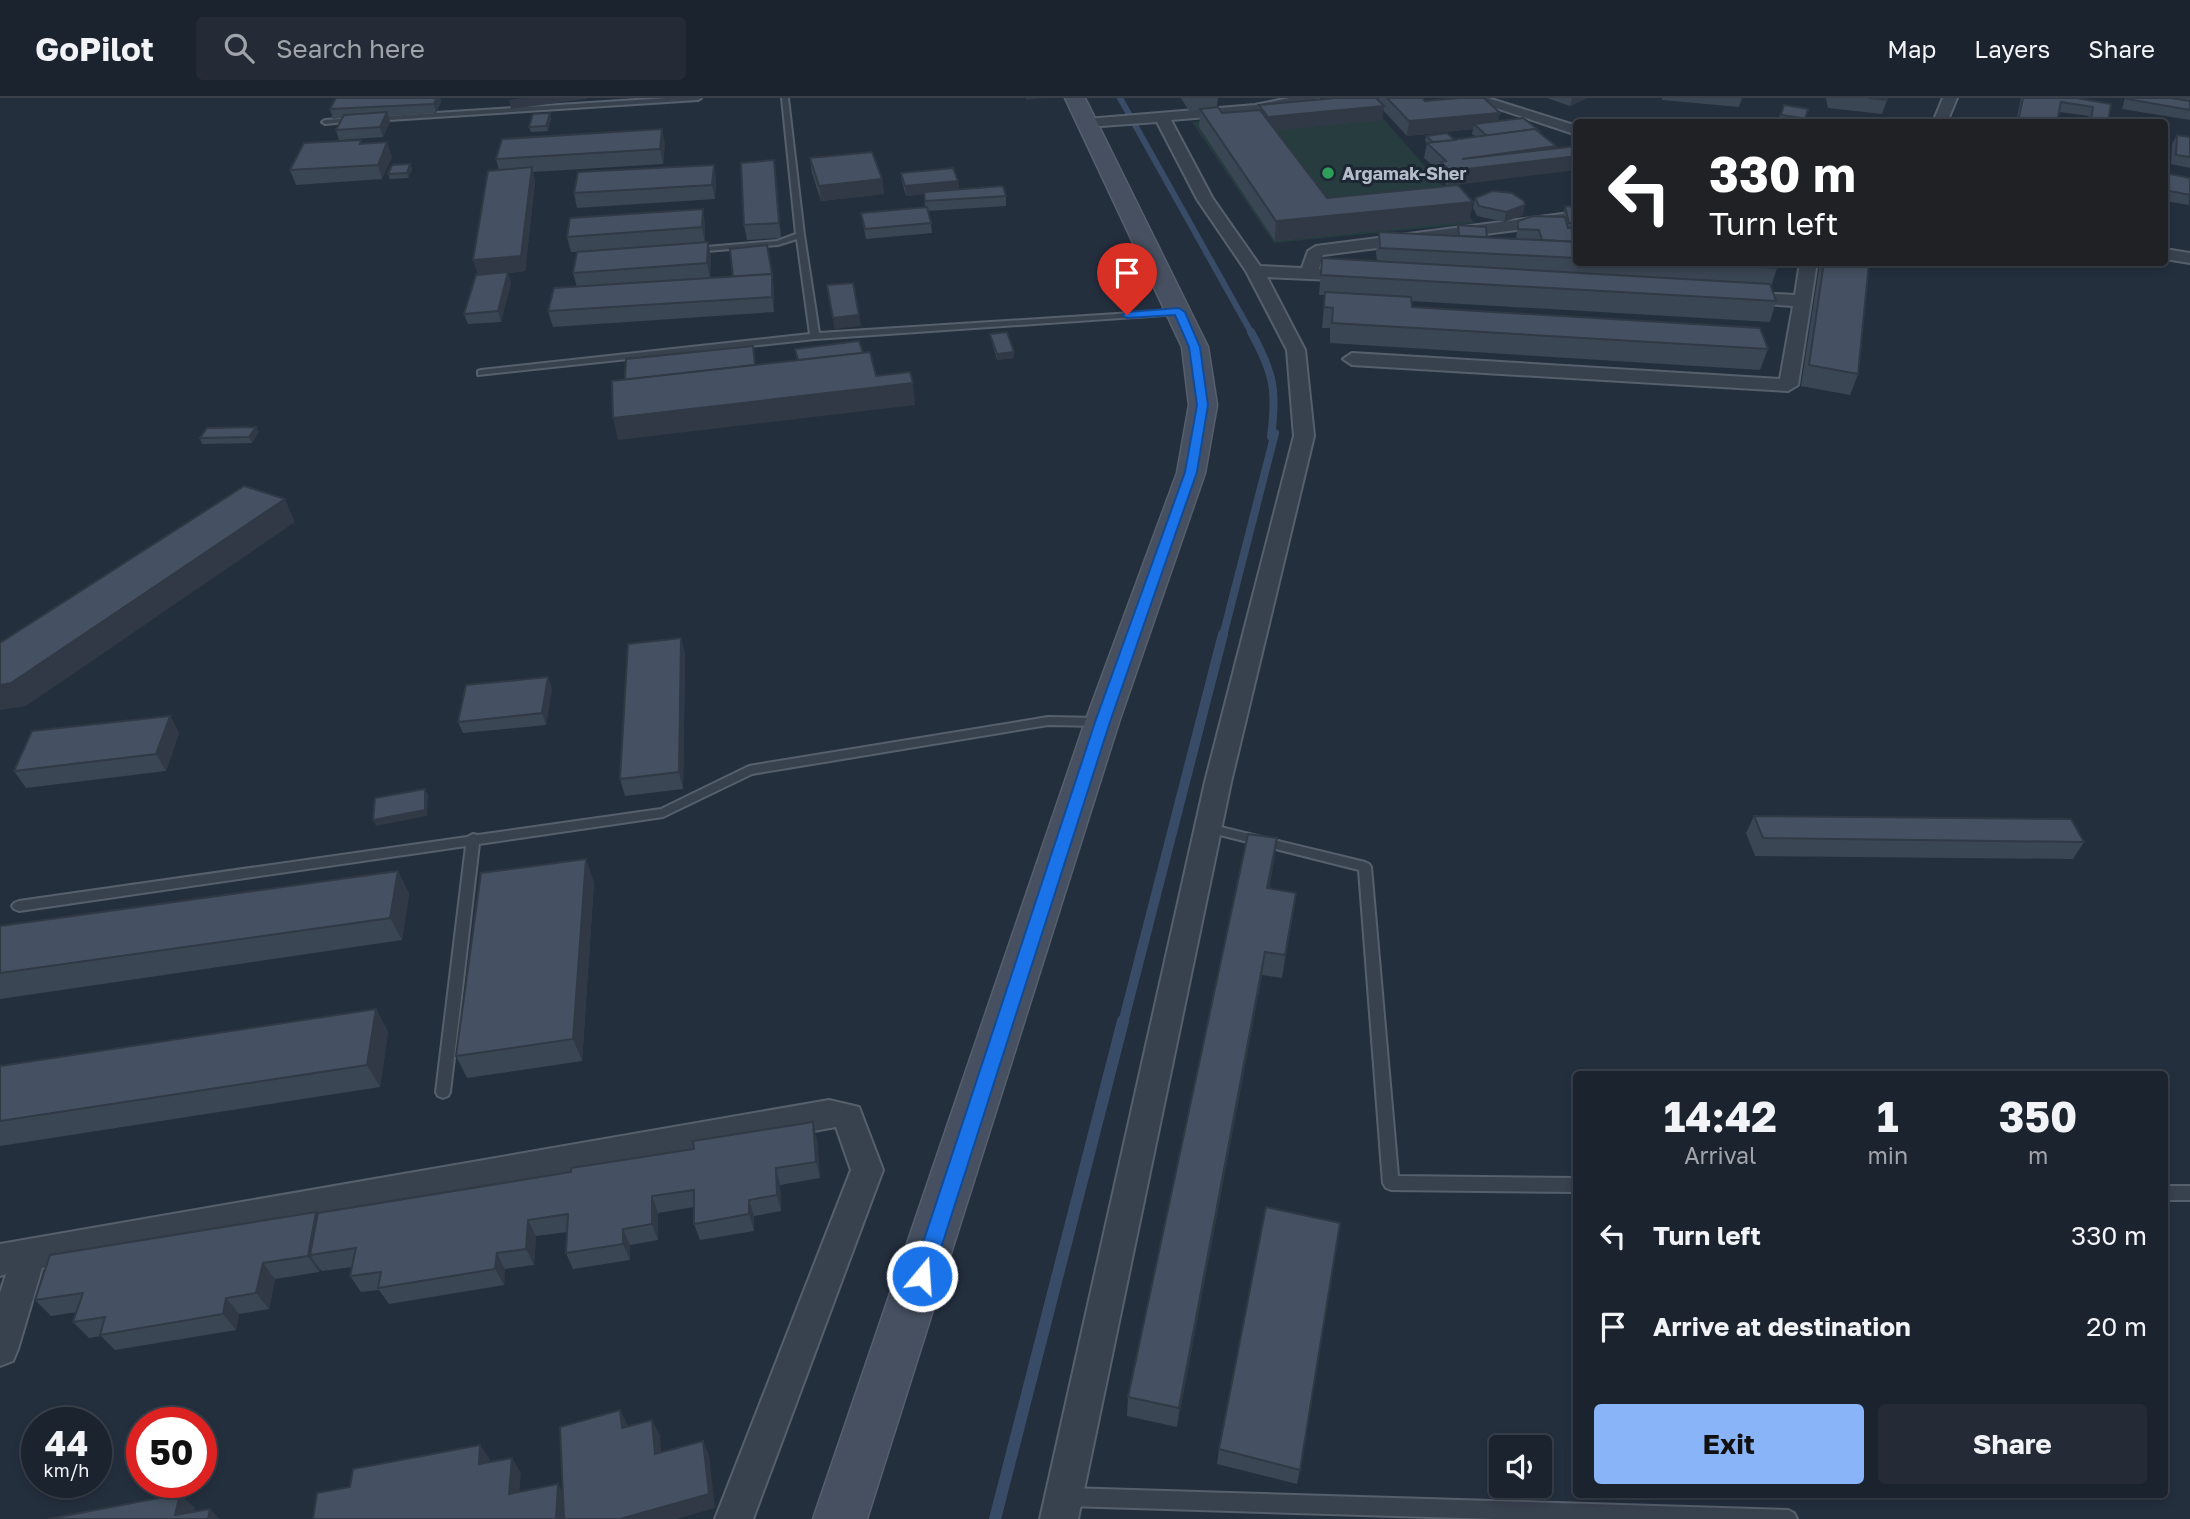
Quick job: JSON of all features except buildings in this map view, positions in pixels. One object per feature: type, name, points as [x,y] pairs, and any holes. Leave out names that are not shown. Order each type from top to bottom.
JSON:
[{"type":"main road","points":[[840,1519],[1102,722],[1191,472],[1198,439],[1203,405],[1195,347],[1092,114]]},
{"type":"street","points":[[1092,114],[1152,119],[1255,109],[1311,98]]},
{"type":"street","points":[[1473,98],[1573,130]]},
{"type":"street","points":[[1941,119],[1950,98]]},
{"type":"street","points":[[1062,1508],[1208,828],[1304,436],[1296,349],[1255,271],[1152,119]]},
{"type":"street","points":[[1308,273],[1316,251],[1573,218]]},
{"type":"street","points":[[2168,254],[2190,258]]},
{"type":"street","points":[[1352,359],[1788,385],[1808,266]]},
{"type":"street","points":[[1255,271],[1377,277]]},
{"type":"street","points":[[1720,296],[1802,301]]},
{"type":"street","points":[[0,1349],[15,1257],[829,1113],[848,1116],[867,1171],[734,1519]]},
{"type":"lane","points":[[325,122],[698,98]]},
{"type":"lane","points":[[785,98],[800,235],[815,336]]},
{"type":"lane","points":[[685,251],[778,243],[800,235]]},
{"type":"lane","points":[[481,373],[815,336],[1179,312]]},
{"type":"lane","points":[[19,905],[473,838],[663,813],[750,769],[1048,721],[1102,722]]},
{"type":"lane","points":[[1208,828],[1366,867],[1391,1183],[1573,1185]]},
{"type":"lane","points":[[443,1092],[473,838]]},
{"type":"lane","points":[[2168,1192],[2190,1193]]},
{"type":"lane","points":[[1062,1508],[1787,1519]]},
{"type":"green space","name":"Argamak-Sher","points":[[1373,107],[1475,223],[1274,243],[1192,122]]},
{"type":"waterway","points":[[1120,98],[1252,334]]},
{"type":"waterway","points":[[1223,636],[1275,433],[1271,437],[1274,407],[1272,383],[1265,359],[1251,332]]},
{"type":"waterway","points":[[1123,1023],[1223,634]]},
{"type":"waterway","points":[[995,1519],[1123,1021]]},
{"type":"place","name":"Argamak-Sher","points":[[1328,173]]},
{"type":"route","points":[[922,1276],[1102,722],[1191,472],[1203,405],[1195,347],[1179,312],[1127,315]]}]
